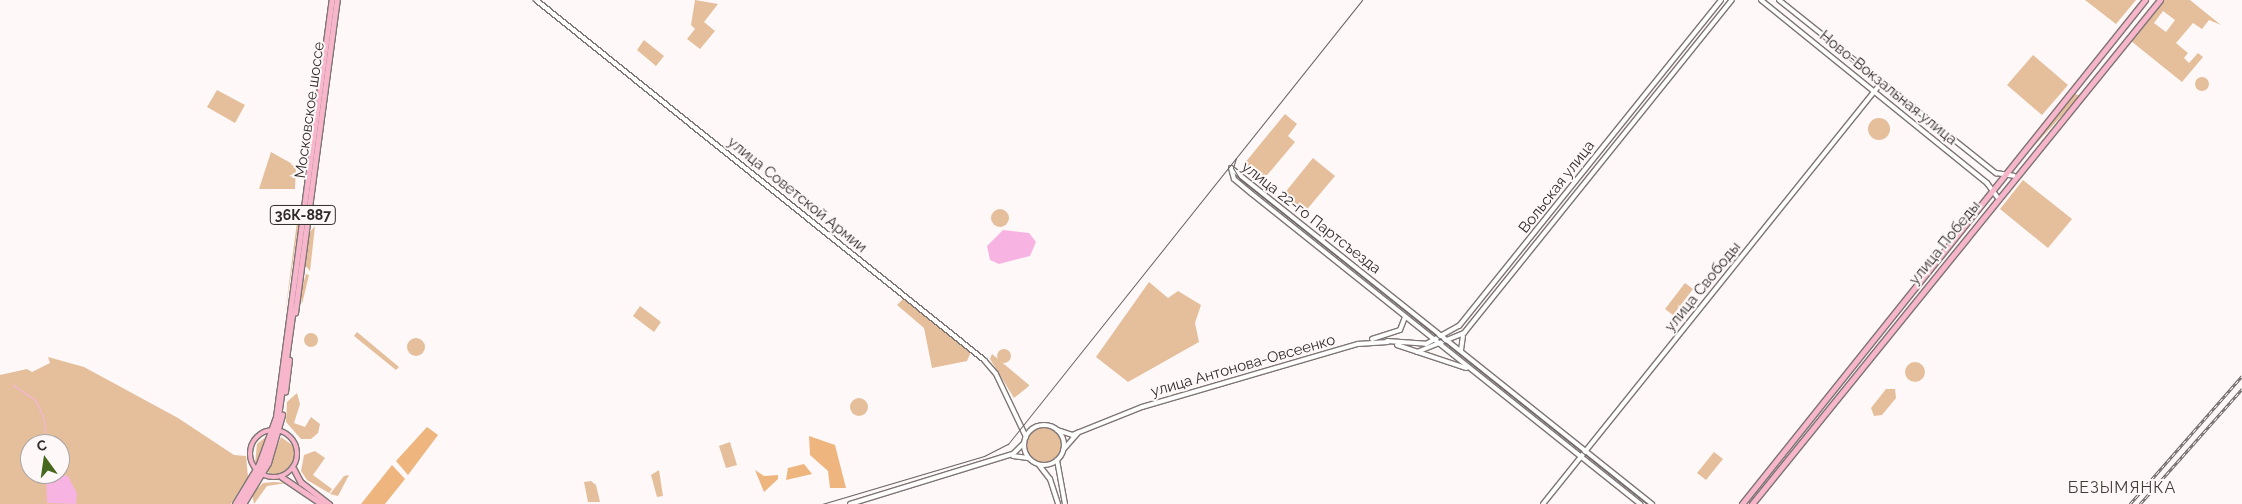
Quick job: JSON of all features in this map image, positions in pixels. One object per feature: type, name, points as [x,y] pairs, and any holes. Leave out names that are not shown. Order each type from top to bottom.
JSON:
[{"type":"main road","name":"Московское шоссе","points":[[276,431],[276,417],[334,0]]},
{"type":"main road","name":"Московское шоссе","points":[[243,504],[254,487],[281,420],[334,0]]},
{"type":"main road","name":"улица Советской Армии","points":[[536,0],[984,360],[1024,425],[1026,436]]},
{"type":"main road","name":"Вольская улица","points":[[1387,342],[1417,345],[1443,337],[1459,326],[1721,0]]},
{"type":"main road","name":"Вольская улица","points":[[1417,352],[1440,347],[1464,334],[1732,0]]},
{"type":"main road","name":"Ново-Вокзальная улица","points":[[1761,0],[1874,91],[1993,191],[1997,197]]},
{"type":"main road","name":"Ново-Вокзальная улица","points":[[1779,0],[1996,173],[2014,176]]},
{"type":"main road","name":"улица Победы","points":[[1742,504],[2145,0]]},
{"type":"main road","name":"улица Победы","points":[[1752,504],[2014,176],[2160,0]]},
{"type":"main road","name":"улица Свободы","points":[[1543,504],[1881,83]]},
{"type":"main road","points":[[2015,162],[2015,168],[2022,167]]},
{"type":"main road","name":"Московское шоссе","points":[[276,431],[310,168]]},
{"type":"main road","name":"улица 22-го Партсъезда","points":[[1640,504],[1440,347],[1237,182],[1231,168],[1652,504]]},
{"type":"main road","points":[[1957,237],[1963,241]]},
{"type":"main road","points":[[1950,246],[1954,245],[1955,250]]},
{"type":"main road","points":[[1895,314],[1900,319]]},
{"type":"main road","points":[[1358,344],[1400,330],[1405,317]]},
{"type":"main road","points":[[1461,350],[1464,334]]},
{"type":"main road","name":"улица Антонова-Овсеенко","points":[[1057,430],[1065,435],[1079,432],[1128,411],[1358,344],[1387,342],[1470,369]]},
{"type":"main road","points":[[274,478],[259,472],[250,452],[261,434],[276,417]]},
{"type":"main road","points":[[281,420],[298,451],[294,469],[301,482],[330,504]]},
{"type":"main road","points":[[1024,425],[1057,430],[1063,450],[1057,459],[1057,478],[1065,504]]},
{"type":"main road","points":[[850,504],[1017,452],[1026,436],[1035,427]]},
{"type":"main road","points":[[261,434],[276,431],[290,436]]},
{"type":"main road","name":"улица Антонова-Овсеенко","points":[[1063,450],[1079,432]]},
{"type":"main road","points":[[1796,438],[1802,442]]},
{"type":"main road","points":[[1024,442],[1032,461]]},
{"type":"main road","points":[[999,459],[1021,456],[1037,463],[1050,479],[1058,504]]},
{"type":"main road","points":[[1037,463],[1057,459]]},
{"type":"main road","points":[[254,487],[274,478],[282,477],[294,469]]},
{"type":"main road","name":"Московское шоссе","points":[[235,504],[259,472]]},
{"type":"main road","name":"Московское шоссе","points":[[239,504],[259,472]]},
{"type":"main road","points":[[282,477],[322,504]]},
{"type":"shaded area","points":[[695,0],[718,4],[704,22],[715,31],[700,49],[687,39],[695,29],[691,25]]},
{"type":"shaded area","points":[[2085,0],[2136,0],[2116,24]]},
{"type":"shaded area","points":[[2164,0],[2190,0],[2221,25],[2209,20],[2202,29],[2193,23],[2176,43],[2188,53],[2184,58],[2189,63],[2198,53],[2203,57],[2182,82],[2131,41]],"holes":[[[2163,11],[2175,20],[2166,32],[2154,23]]]},
{"type":"shaded area","points":[[644,40],[664,56],[656,66],[637,50]]},
{"type":"shaded area","points":[[2033,55],[2068,85],[2042,115],[2007,85]]},
{"type":"shaded area","points":[[2199,77],[2205,77],[2209,84],[2205,91],[2199,91],[2195,87],[2195,81]]},
{"type":"shaded area","points":[[217,90],[245,105],[235,123],[207,107]]},
{"type":"shaded area","points":[[2073,93],[2080,96],[2019,162],[2019,161]]},
{"type":"shaded area","points":[[1285,114],[1297,124],[1288,136],[1295,142],[1263,180],[1244,164]]},
{"type":"shaded area","points":[[1879,118],[1887,121],[1890,129],[1887,137],[1879,140],[1871,137],[1868,129],[1871,121]]},
{"type":"shaded area","points":[[271,152],[296,166],[295,189],[259,189]]},
{"type":"shaded area","points":[[1313,158],[1335,176],[1304,213],[1283,195]]},
{"type":"shaded area","points":[[2023,180],[2072,219],[2048,248],[2000,209]]},
{"type":"shaded area","points":[[996,209],[1004,209],[1009,214],[1007,225],[996,227],[991,222],[991,214]]},
{"type":"shaded area","points":[[298,214],[300,215],[285,314]]},
{"type":"shaded area","points":[[315,226],[310,271],[304,264],[308,234]]},
{"type":"shaded area","points":[[1003,230],[1029,233],[1036,242],[1030,256],[999,264],[990,260],[987,246]]},
{"type":"shaded area","points":[[306,274],[309,275],[302,304],[300,295]]},
{"type":"shaded area","points":[[1149,282],[1168,298],[1178,291],[1201,305],[1195,323],[1199,342],[1128,382],[1096,357]]},
{"type":"shaded area","points":[[1685,283],[1693,289],[1673,315],[1665,309]]},
{"type":"shaded area","points":[[904,298],[971,352],[967,361],[932,368],[924,328],[897,305]]},
{"type":"shaded area","points":[[640,306],[661,322],[654,332],[633,316]]},
{"type":"shaded area","points":[[357,332],[399,367],[396,370],[354,336]]},
{"type":"shaded area","points":[[308,333],[314,333],[318,340],[314,347],[308,347],[304,343],[304,337]]},
{"type":"shaded area","points":[[412,338],[420,338],[425,343],[423,354],[412,356],[407,351],[407,343]]},
{"type":"shaded area","points":[[1001,349],[1007,349],[1011,356],[1007,363],[1001,363],[997,359],[997,353]]},
{"type":"shaded area","points":[[992,354],[1029,385],[1014,398],[990,359]]},
{"type":"shaded area","points":[[48,357],[84,367],[178,418],[234,455],[246,456],[248,477],[231,504],[0,504],[0,375],[27,369],[32,372],[50,363]]},
{"type":"shaded area","points":[[1915,362],[1922,365],[1925,372],[1922,379],[1915,382],[1908,379],[1905,372],[1908,365]]},
{"type":"shaded area","points":[[1886,389],[1895,389],[1896,398],[1882,415],[1874,416],[1871,408]]},
{"type":"shaded area","points":[[297,393],[300,404],[294,423],[305,427],[311,417],[320,424],[318,433],[311,439],[301,439],[286,422],[287,402]]},
{"type":"shaded area","points":[[859,398],[865,401],[868,407],[865,413],[859,416],[853,413],[850,407],[853,401]]},
{"type":"shaded area","points":[[427,427],[438,435],[408,475],[396,461]]},
{"type":"shaded area","points":[[1044,427],[1056,433],[1062,445],[1056,457],[1044,463],[1032,457],[1026,445],[1032,433]]},
{"type":"shaded area","points":[[268,435],[258,462],[255,464],[257,444]]},
{"type":"shaded area","points":[[809,436],[835,445],[846,488],[830,488],[828,471],[810,455]]},
{"type":"shaded area","points":[[281,437],[295,447],[295,461],[284,473],[272,475],[267,471]]},
{"type":"shaded area","points":[[730,442],[737,465],[726,468],[719,446]]},
{"type":"shaded area","points":[[315,451],[325,458],[313,475],[332,489],[329,493],[307,480],[301,471],[304,455]]},
{"type":"shaded area","points":[[1714,452],[1723,459],[1706,480],[1697,473]]},
{"type":"shaded area","points":[[804,464],[812,474],[786,480],[788,468]]},
{"type":"shaded area","points":[[392,465],[405,479],[385,504],[361,504]]},
{"type":"shaded area","points":[[659,470],[663,496],[657,497],[651,475]]},
{"type":"shaded area","points":[[755,470],[764,476],[778,475],[778,479],[764,492]]},
{"type":"shaded area","points":[[349,475],[338,496],[330,494],[344,476]]},
{"type":"shaded area","points":[[70,480],[77,494],[76,504],[47,503],[46,484],[70,484]]},
{"type":"shaded area","points":[[591,481],[596,485],[600,502],[588,502],[584,482]]},
{"type":"shaded area","points":[[263,483],[287,483],[267,486],[254,504],[252,494]]},
{"type":"waterway","points":[[13,385],[35,400],[43,416],[46,434]]},
{"type":"tram line","points":[[822,504],[984,456],[1008,444],[1362,0]]},
{"type":"tram line","points":[[1236,158],[1233,168],[1240,179],[1647,504]]},
{"type":"railway","points":[[2130,504],[2242,376]]},
{"type":"railway","points":[[2140,504],[2242,389]]},
{"type":"district","name":"БЕЗЫМЯНКА","points":[[2122,488]]}]
